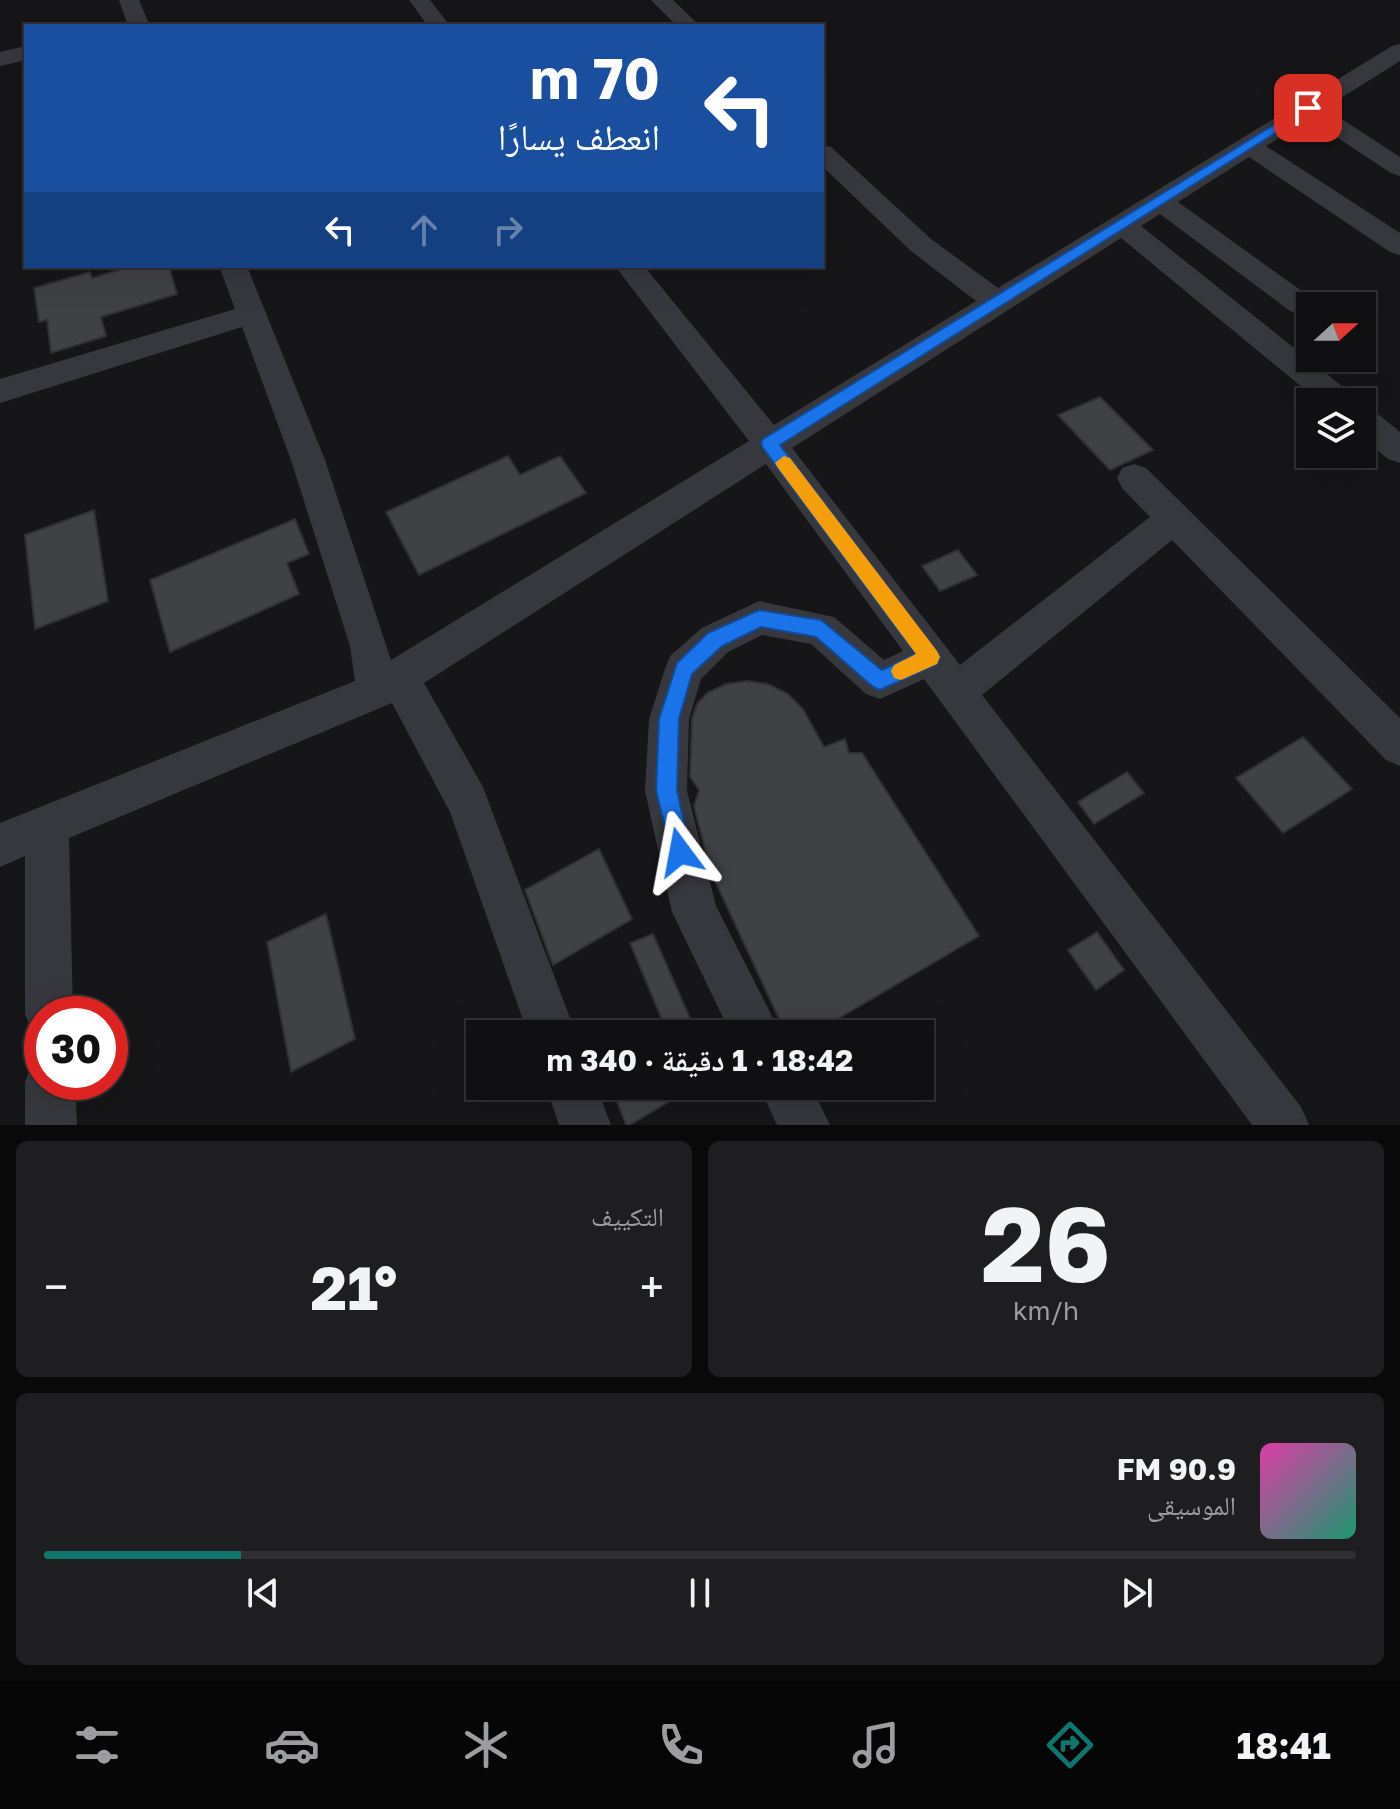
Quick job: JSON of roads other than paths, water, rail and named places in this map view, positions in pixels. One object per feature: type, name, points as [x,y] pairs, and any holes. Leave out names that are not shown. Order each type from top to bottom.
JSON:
[{"type":"street","points":[[129,0],[138,24]]},
{"type":"street","points":[[419,0],[437,24]]},
{"type":"street","points":[[661,0],[687,24]]},
{"type":"street","points":[[0,845],[388,684],[1400,51]]},
{"type":"street","points":[[0,59],[24,53]]},
{"type":"street","points":[[1308,108],[1400,168]]},
{"type":"street","points":[[1248,145],[1400,246]]},
{"type":"street","points":[[824,154],[921,245],[997,302]]},
{"type":"street","points":[[1158,200],[1296,301]]},
{"type":"street","points":[[1121,224],[1324,388]]},
{"type":"street","points":[[234,268],[313,474],[369,646],[388,684],[468,802],[547,1020]]},
{"type":"street","points":[[631,268],[769,443],[1283,1125]]},
{"type":"street","points":[[0,391],[251,314]]},
{"type":"street","points":[[1376,430],[1400,450]]},
{"type":"street","points":[[1134,478],[1400,746]]},
{"type":"street","points":[[956,692],[1174,518]]},
{"type":"street","points":[[750,1020],[695,912],[666,791],[669,719],[684,669],[715,640],[759,618],[821,629],[880,681],[930,657]]},
{"type":"street","points":[[47,828],[49,996]]},
{"type":"street","points":[[50,1100],[51,1125]]},
{"type":"street","points":[[576,1100],[585,1125]]},
{"type":"street","points":[[791,1100],[804,1125]]}]
